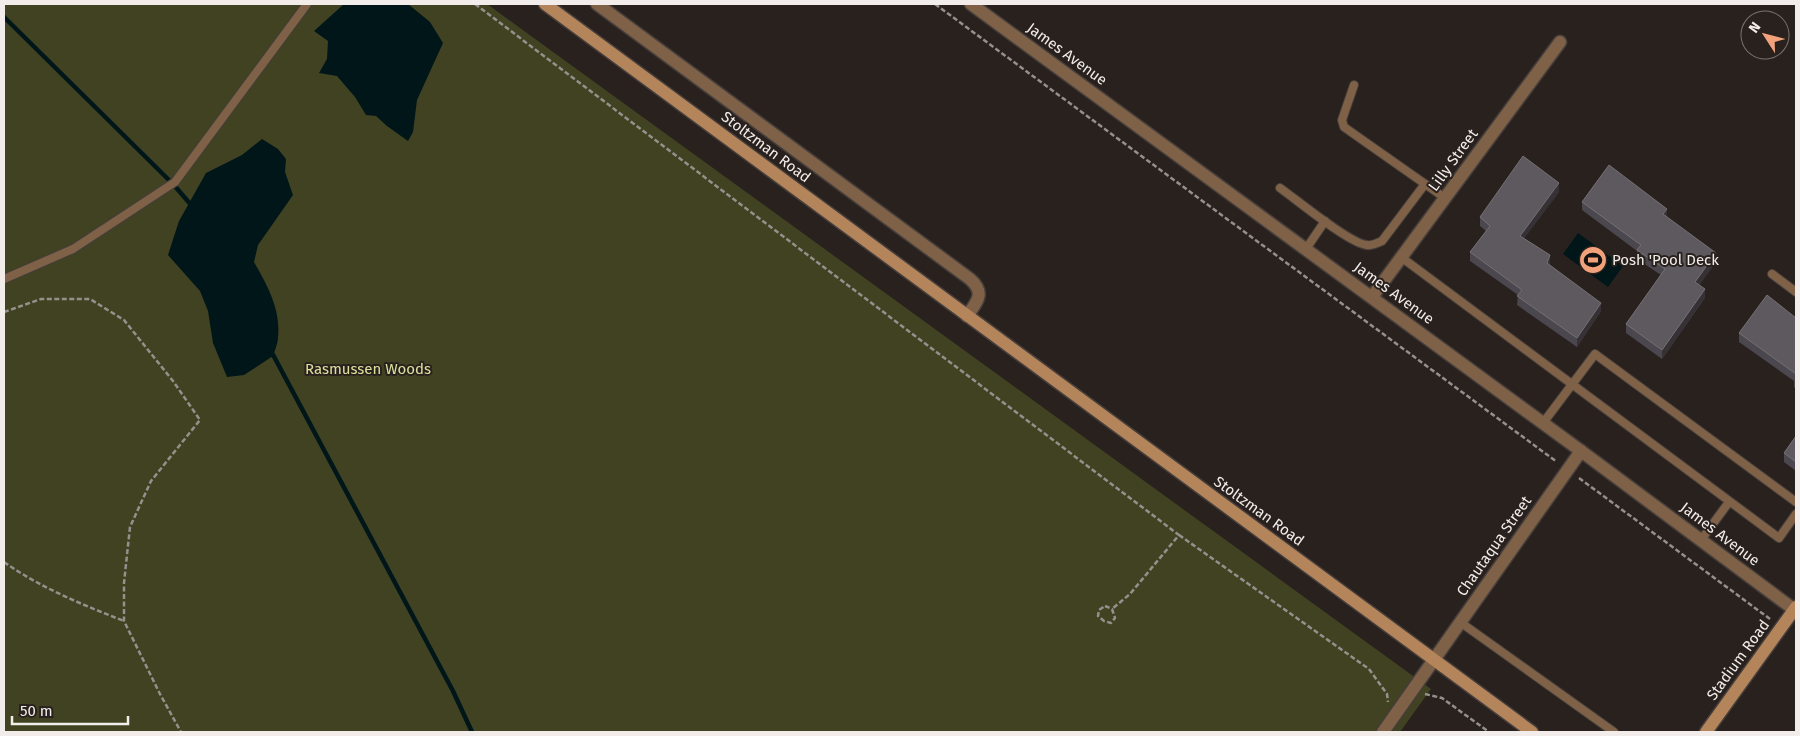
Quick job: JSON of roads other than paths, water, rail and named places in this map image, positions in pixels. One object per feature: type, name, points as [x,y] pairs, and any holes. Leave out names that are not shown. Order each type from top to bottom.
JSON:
[{"type":"street","name":"Stoltzman Road","points":[[546,4],[1532,732]]},
{"type":"street","name":"Stoltzman Road","points":[[597,4],[970,279],[977,285],[979,295],[967,316]]},
{"type":"street","name":"James Avenue","points":[[971,4],[1796,609]]},
{"type":"street","name":"Lilly Street","points":[[1372,297],[1560,42]]},
{"type":"street","name":"Chautaqua Street","points":[[1387,727],[1581,451]]},
{"type":"street","name":"Stadium Road","points":[[1706,732],[1796,609]]},
{"type":"lane","points":[[4,279],[73,248],[175,182],[307,4]]},
{"type":"lane","points":[[1354,85],[1342,120],[1344,127],[1445,198]]},
{"type":"lane","points":[[1280,188],[1353,240],[1367,246],[1375,245],[1386,237],[1425,184]]},
{"type":"lane","points":[[1306,249],[1325,221]]},
{"type":"lane","points":[[1402,257],[1779,538],[1796,514]]},
{"type":"lane","points":[[1772,274],[1796,292]]},
{"type":"lane","points":[[1543,423],[1595,354],[1796,502]]},
{"type":"lane","points":[[1701,540],[1729,502]]},
{"type":"lane","points":[[1460,622],[1614,732]]},
{"type":"waterway","points":[[4,17],[173,184],[192,206]]},
{"type":"waterway","points":[[271,351],[453,691],[472,732]]},
{"type":"place","name":"Posh 'Pool Deck","points":[[1593,260]]},
{"type":"park label","name":"Rasmussen Woods","points":[[368,369]]}]
